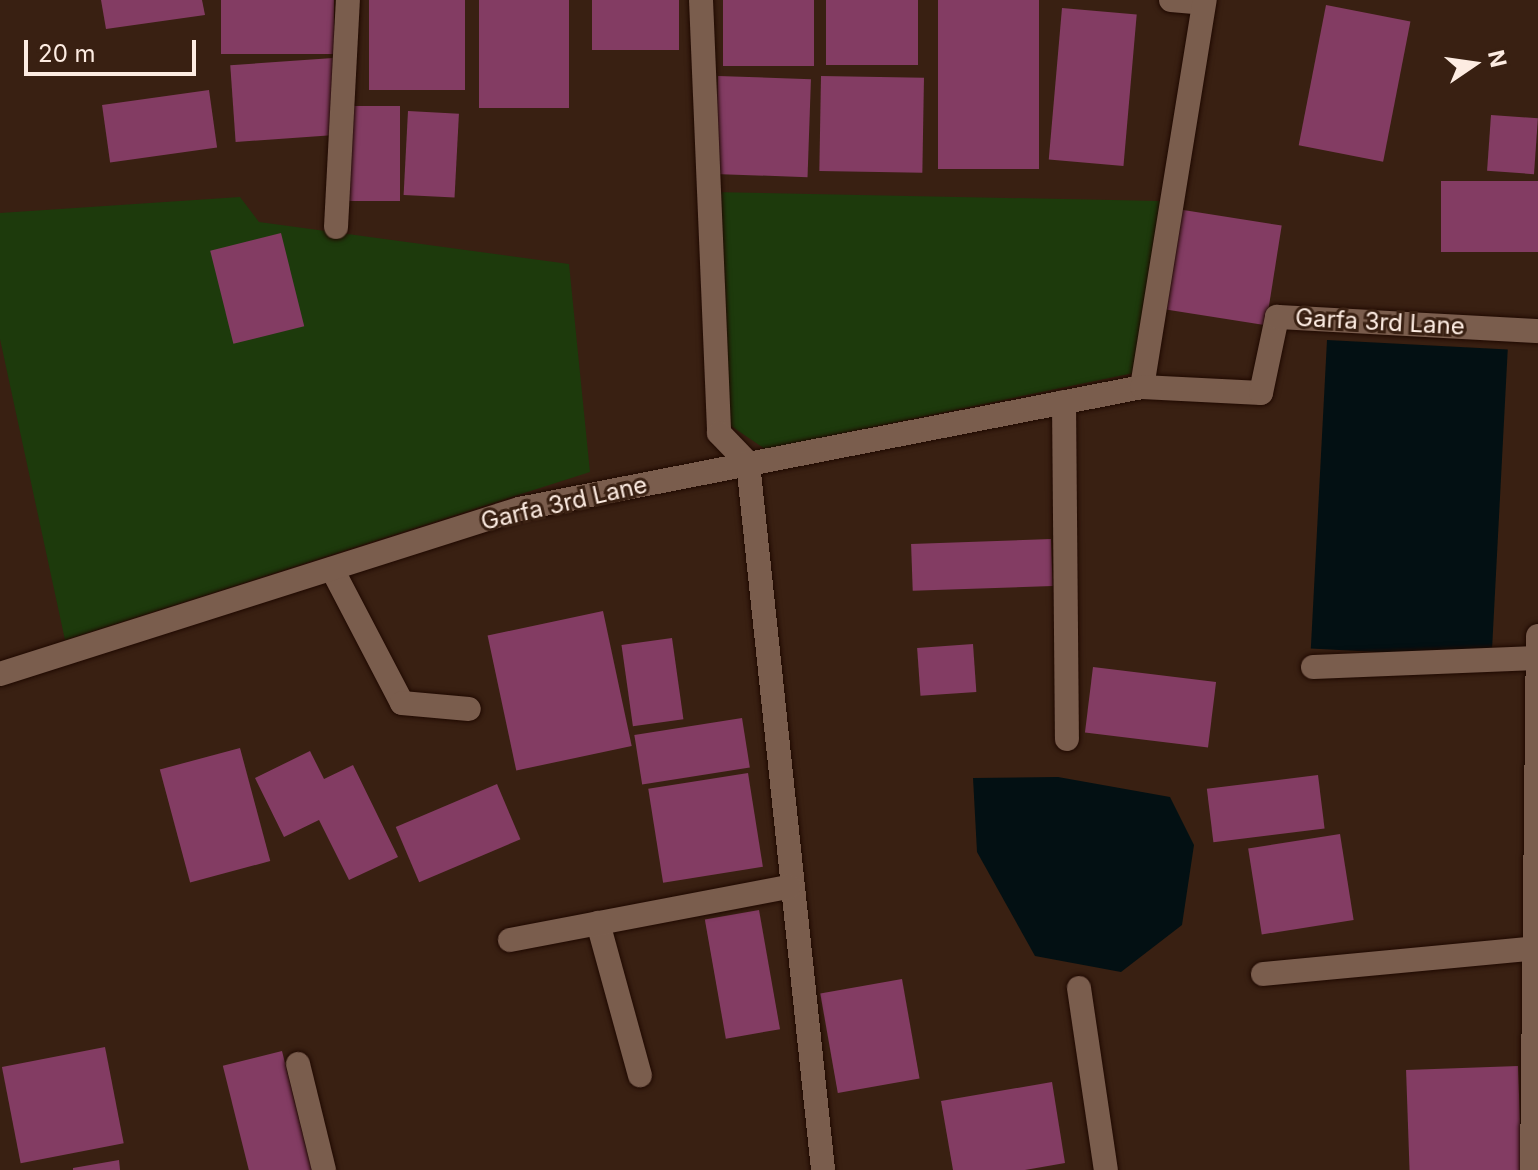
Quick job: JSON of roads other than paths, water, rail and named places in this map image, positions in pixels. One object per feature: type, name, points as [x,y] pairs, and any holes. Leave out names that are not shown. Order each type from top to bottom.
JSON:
[{"type":"street","points":[[336,227],[348,0]]},
{"type":"street","points":[[701,0],[719,433],[748,463],[789,887],[823,1170]]},
{"type":"street","points":[[1142,387],[1204,2],[1171,0]]},
{"type":"street","name":"Garfa 3rd Lane","points":[[0,674],[519,509],[1142,387],[1261,393],[1277,317],[1538,331]]},
{"type":"street","points":[[1064,402],[1067,739]]},
{"type":"street","points":[[332,569],[402,703],[469,709]]},
{"type":"street","points":[[1313,667],[1537,647],[1537,948],[1532,1170]]},
{"type":"street","points":[[510,940],[789,887]]},
{"type":"street","points":[[598,923],[640,1075]]},
{"type":"street","points":[[1263,974],[1537,948]]},
{"type":"street","points":[[1079,988],[1106,1170]]},
{"type":"street","points":[[298,1064],[324,1170]]}]
